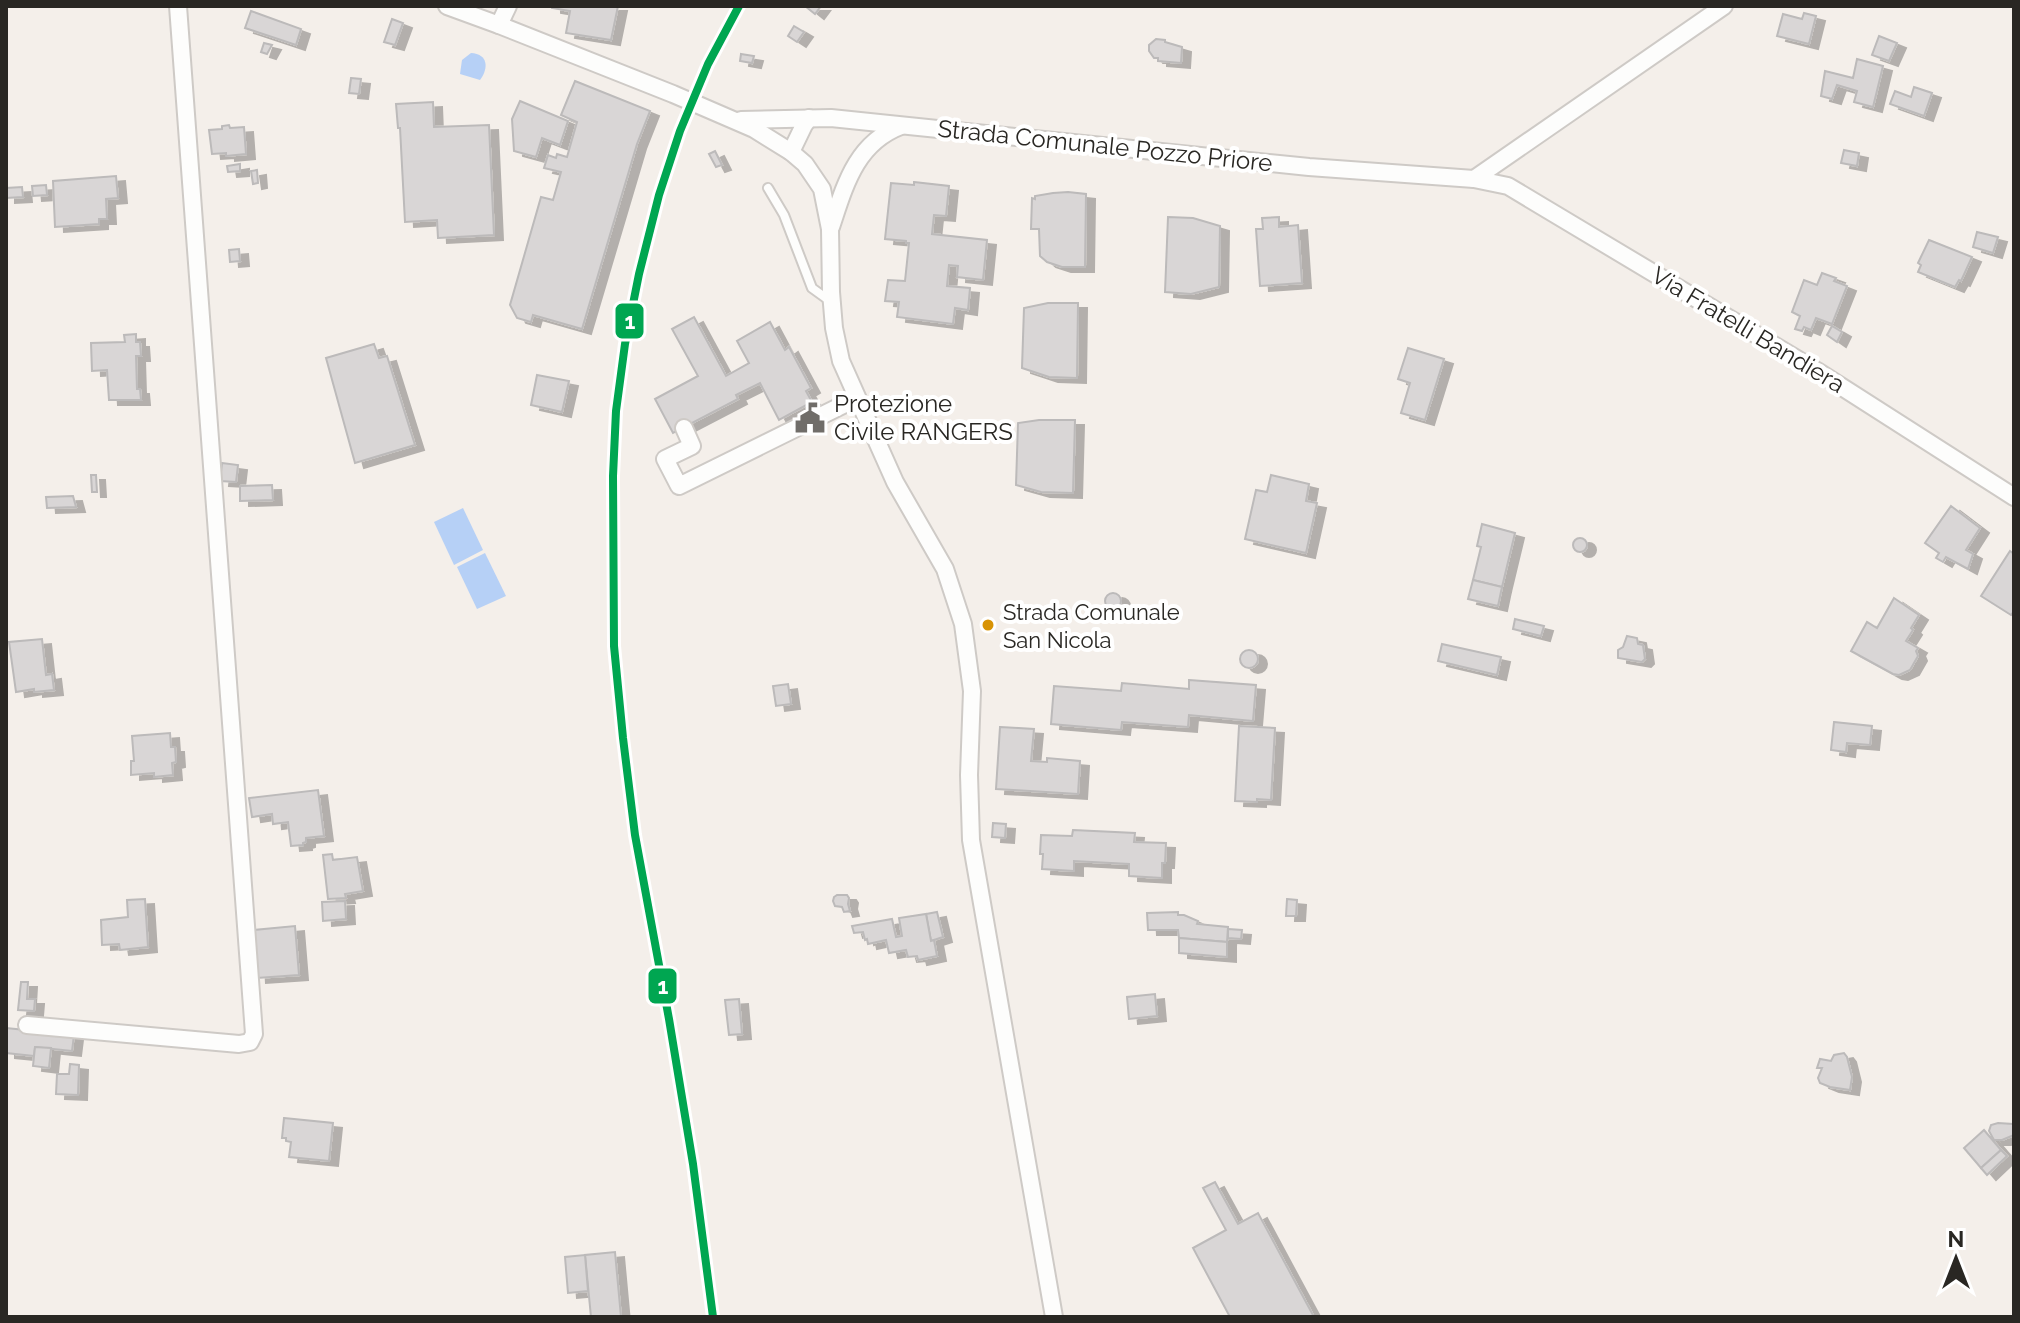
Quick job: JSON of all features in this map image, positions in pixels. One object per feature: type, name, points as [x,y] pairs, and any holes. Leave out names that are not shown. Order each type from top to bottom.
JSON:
[{"type":"street","points":[[27,1025],[239,1044],[250,1042],[254,1034],[178,6]]},
{"type":"street","points":[[447,6],[736,120],[791,152],[805,164],[822,189],[830,229],[834,328],[841,361],[895,482],[945,569],[963,624],[972,691],[969,775],[971,840],[1054,1317]]},
{"type":"street","points":[[499,25],[508,6]]},
{"type":"street","points":[[1474,179],[1724,6]]},
{"type":"street","points":[[791,152],[809,118]]},
{"type":"street","name":"Strada Comunale Pozzo Priore","points":[[736,120],[831,118],[1309,167],[1474,179]]},
{"type":"street","points":[[830,229],[862,153],[891,130],[905,125]]},
{"type":"street","name":"Via Fratelli Bandiera","points":[[1474,179],[1508,186],[1817,371],[2014,497]]},
{"type":"street","points":[[684,428],[692,446],[665,459],[679,486],[857,398]]},
{"type":"lane","points":[[768,188],[784,215],[812,288],[832,302]]},
{"type":"water","points":[[471,53],[481,56],[485,62],[485,71],[480,80],[460,74],[462,60]]},
{"type":"water","points":[[463,508],[483,550],[454,565],[434,522]]},
{"type":"water","points":[[485,553],[506,596],[477,609],[457,567]]},
{"type":"building","points":[[552,6],[618,6],[611,40],[566,33],[570,11]]},
{"type":"building","points":[[805,6],[821,6],[815,14]]},
{"type":"building","points":[[251,11],[301,29],[296,45],[245,28]]},
{"type":"building","points":[[1804,13],[1816,16],[1809,44],[1777,36],[1783,14],[1802,19]]},
{"type":"building","points":[[392,19],[403,23],[395,45],[384,42]]},
{"type":"building","points":[[794,26],[804,32],[797,42],[788,36]]},
{"type":"building","points":[[1879,36],[1897,43],[1889,61],[1872,55]]},
{"type":"building","points":[[1156,39],[1182,47],[1181,63],[1154,58],[1149,45]]},
{"type":"building","points":[[264,43],[272,45],[267,54],[261,52]]},
{"type":"building","points":[[741,54],[754,56],[752,63],[740,61]]},
{"type":"building","points":[[1857,59],[1883,66],[1873,107],[1854,102],[1857,91],[1837,85],[1832,99],[1821,96],[1825,71],[1853,78]]},
{"type":"building","points":[[351,78],[361,79],[359,94],[349,93]]},
{"type":"building","points":[[575,81],[650,111],[637,144],[582,329],[533,315],[531,322],[517,318],[510,305],[541,197],[553,200],[561,172],[544,168],[548,155],[567,157],[577,122],[561,115]]},
{"type":"building","points":[[1914,87],[1932,93],[1924,116],[1890,104],[1895,91],[1911,97]]},
{"type":"building","points":[[520,101],[568,121],[560,145],[542,138],[536,157],[514,151],[512,119]]},
{"type":"building","points":[[433,102],[434,127],[489,125],[494,235],[438,238],[437,220],[405,222],[396,104]]},
{"type":"building","points":[[229,125],[230,128],[244,127],[246,154],[212,154],[209,130]]},
{"type":"building","points":[[1844,150],[1859,153],[1857,166],[1841,163]]},
{"type":"building","points":[[715,151],[722,165],[716,167],[709,154]]},
{"type":"building","points":[[240,164],[240,171],[228,172],[227,166]]},
{"type":"building","points":[[257,170],[258,183],[253,184],[251,171]]},
{"type":"building","points":[[116,176],[118,198],[106,199],[107,219],[99,219],[99,224],[55,227],[53,181]]},
{"type":"building","points":[[914,182],[949,186],[946,216],[934,215],[932,234],[987,240],[983,280],[957,277],[958,266],[949,265],[947,286],[970,288],[968,310],[955,308],[953,324],[897,317],[899,302],[885,301],[888,280],[905,281],[909,243],[885,239],[891,183],[914,185]]},
{"type":"building","points":[[46,185],[47,195],[33,196],[32,186]]},
{"type":"building","points":[[22,187],[23,197],[6,198],[6,188]]},
{"type":"building","points":[[1068,192],[1086,194],[1085,267],[1062,267],[1047,262],[1040,256],[1039,229],[1031,229],[1032,198]]},
{"type":"building","points":[[1168,217],[1193,218],[1220,226],[1219,287],[1191,294],[1165,292]]},
{"type":"building","points":[[1279,217],[1279,227],[1298,225],[1302,283],[1260,286],[1256,229],[1263,229],[1262,218]]},
{"type":"building","points":[[1977,232],[1998,237],[1993,253],[1973,247]]},
{"type":"building","points":[[1929,240],[1972,257],[1955,287],[1918,272],[1921,265],[1918,263]]},
{"type":"building","points":[[239,249],[240,261],[230,262],[229,250]]},
{"type":"building","points":[[1822,273],[1847,286],[1832,324],[1816,318],[1811,330],[1804,327],[1802,331],[1795,329],[1800,316],[1792,312],[1804,280],[1817,285]]},
{"type":"building","points":[[1048,303],[1078,303],[1077,378],[1049,377],[1022,368],[1024,308]]},
{"type":"building","points":[[694,317],[726,376],[749,363],[737,341],[770,322],[785,350],[789,347],[811,388],[806,391],[812,402],[779,420],[760,383],[736,395],[738,399],[673,433],[655,399],[698,376],[672,329]]},
{"type":"building","points":[[1832,326],[1842,332],[1837,342],[1827,335]]},
{"type":"building","points":[[136,334],[136,342],[140,342],[141,356],[136,356],[137,389],[140,389],[141,400],[109,400],[107,370],[92,371],[91,343],[125,342],[124,335]]},
{"type":"building","points":[[374,344],[379,358],[387,356],[415,445],[355,463],[326,358]]},
{"type":"building","points":[[1408,348],[1444,359],[1425,420],[1401,413],[1410,383],[1398,379]]},
{"type":"building","points":[[537,375],[569,381],[562,412],[531,405]]},
{"type":"building","points":[[1075,420],[1073,493],[1041,492],[1016,485],[1018,423]]},
{"type":"building","points":[[222,463],[238,465],[236,482],[220,481]]},
{"type":"building","points":[[91,475],[96,475],[97,492],[92,492]]},
{"type":"building","points":[[1271,475],[1309,484],[1306,501],[1317,503],[1306,553],[1245,539],[1256,490],[1267,492]]},
{"type":"building","points":[[272,485],[273,500],[240,501],[240,486]]},
{"type":"building","points":[[73,496],[76,507],[47,508],[46,497]]},
{"type":"building","points":[[1951,506],[1980,528],[1966,550],[1973,554],[1968,569],[1946,557],[1943,562],[1936,558],[1939,553],[1925,543]]},
{"type":"building","points":[[1482,524],[1515,533],[1502,587],[1473,580],[1481,547],[1477,546]]},
{"type":"building","points":[[1580,538],[1587,545],[1580,552],[1573,545]]},
{"type":"building","points":[[2010,551],[2014,554],[2014,611],[2011,615],[1981,596]]},
{"type":"building","points":[[1473,580],[1502,587],[1498,606],[1468,599]]},
{"type":"building","points":[[1110,593],[1116,593],[1121,601],[1119,607],[1110,609],[1105,604],[1105,598]]},
{"type":"building","points":[[1894,598],[1919,615],[1906,641],[1918,648],[1918,656],[1910,670],[1899,675],[1851,651],[1867,622],[1877,628]]},
{"type":"building","points":[[1515,619],[1544,626],[1541,636],[1513,629]]},
{"type":"building","points":[[1627,636],[1637,638],[1638,644],[1643,645],[1645,659],[1642,662],[1618,658],[1618,650],[1623,647]]},
{"type":"building","points":[[42,639],[46,675],[52,674],[54,690],[16,692],[9,642]]},
{"type":"building","points":[[1442,644],[1501,657],[1497,675],[1438,661]]},
{"type":"building","points":[[1249,650],[1258,659],[1249,668],[1240,659]]},
{"type":"building","points":[[1189,680],[1256,685],[1253,721],[1189,715],[1188,727],[1122,722],[1121,730],[1051,724],[1054,686],[1121,691],[1122,683],[1189,689]]},
{"type":"building","points":[[788,684],[791,704],[776,706],[773,686]]},
{"type":"building","points":[[1834,722],[1872,726],[1870,745],[1847,743],[1846,752],[1831,750]]},
{"type":"building","points":[[1239,726],[1275,728],[1271,800],[1235,801]]},
{"type":"building","points":[[1000,727],[1034,729],[1031,761],[1047,762],[1047,758],[1080,761],[1078,794],[996,789]]},
{"type":"building","points":[[170,733],[171,747],[175,747],[173,775],[131,775],[131,761],[134,761],[132,736]]},
{"type":"building","points":[[318,790],[324,836],[306,838],[303,845],[291,846],[288,822],[273,824],[272,814],[252,817],[249,798]]},
{"type":"building","points":[[993,823],[1006,824],[1005,838],[992,837]]},
{"type":"building","points":[[1073,830],[1135,833],[1134,842],[1166,843],[1162,878],[1129,876],[1129,864],[1074,861],[1074,871],[1042,869],[1041,835],[1072,836]]},
{"type":"building","points":[[332,854],[333,860],[357,857],[363,891],[345,894],[346,898],[328,899],[323,855]]},
{"type":"building","points":[[837,895],[847,895],[850,911],[844,912],[842,907],[835,906],[833,901]]},
{"type":"building","points":[[145,899],[148,947],[120,950],[119,944],[102,945],[101,920],[128,917],[127,900]]},
{"type":"building","points":[[1287,899],[1297,900],[1296,916],[1286,916]]},
{"type":"building","points":[[345,901],[346,919],[323,921],[322,902]]},
{"type":"building","points":[[937,912],[943,937],[931,941],[926,914]]},
{"type":"building","points":[[1178,912],[1178,915],[1198,921],[1197,924],[1228,927],[1227,942],[1179,938],[1178,930],[1148,930],[1147,913]]},
{"type":"building","points":[[926,914],[937,956],[918,960],[917,956],[908,957],[906,950],[889,953],[886,940],[868,944],[863,932],[854,933],[852,926],[892,919],[896,937],[902,936],[899,918]]},
{"type":"building","points":[[295,926],[299,975],[257,978],[254,930]]},
{"type":"building","points":[[1228,929],[1242,930],[1241,939],[1228,938]]},
{"type":"building","points":[[1179,938],[1227,942],[1227,957],[1179,953]]},
{"type":"building","points":[[21,982],[28,982],[27,999],[35,999],[34,1011],[18,1010]]},
{"type":"building","points":[[1155,994],[1157,1016],[1129,1019],[1127,997]]},
{"type":"building","points":[[739,999],[742,1034],[729,1035],[725,1000]]},
{"type":"building","points":[[6,1028],[74,1035],[72,1051],[35,1047],[34,1056],[6,1053]]},
{"type":"building","points":[[35,1047],[51,1048],[49,1068],[33,1066]]},
{"type":"building","points":[[1844,1053],[1852,1077],[1850,1090],[1820,1083],[1818,1078],[1822,1068],[1817,1068],[1820,1059],[1831,1061],[1834,1055]]},
{"type":"building","points":[[70,1064],[79,1065],[78,1095],[56,1094],[57,1074],[69,1074]]},
{"type":"building","points":[[284,1118],[333,1123],[329,1161],[289,1157],[291,1142],[282,1138]]},
{"type":"building","points":[[2013,1124],[2014,1135],[1994,1140],[1989,1131],[1991,1125]]},
{"type":"building","points":[[1984,1130],[2001,1150],[1981,1168],[1964,1148]]},
{"type":"building","points":[[2001,1150],[2007,1156],[1987,1175],[1981,1168]]},
{"type":"building","points":[[1215,1182],[1238,1224],[1258,1213],[1314,1317],[1230,1317],[1193,1248],[1226,1230],[1203,1188]]},
{"type":"building","points":[[615,1252],[621,1317],[591,1317],[585,1255]]},
{"type":"building","points":[[585,1255],[588,1291],[568,1293],[565,1257]]},
{"type":"transit line","name":"1","points":[[713,1317],[693,1164],[635,835],[623,738],[614,646],[613,476],[616,411],[625,344],[659,195],[680,131],[708,64],[739,6]]},
{"type":"place","name":"Protezione Civile RANGERS","points":[[810,418]]},
{"type":"place","name":"Strada Comunale San Nicola","points":[[988,625]]}]
